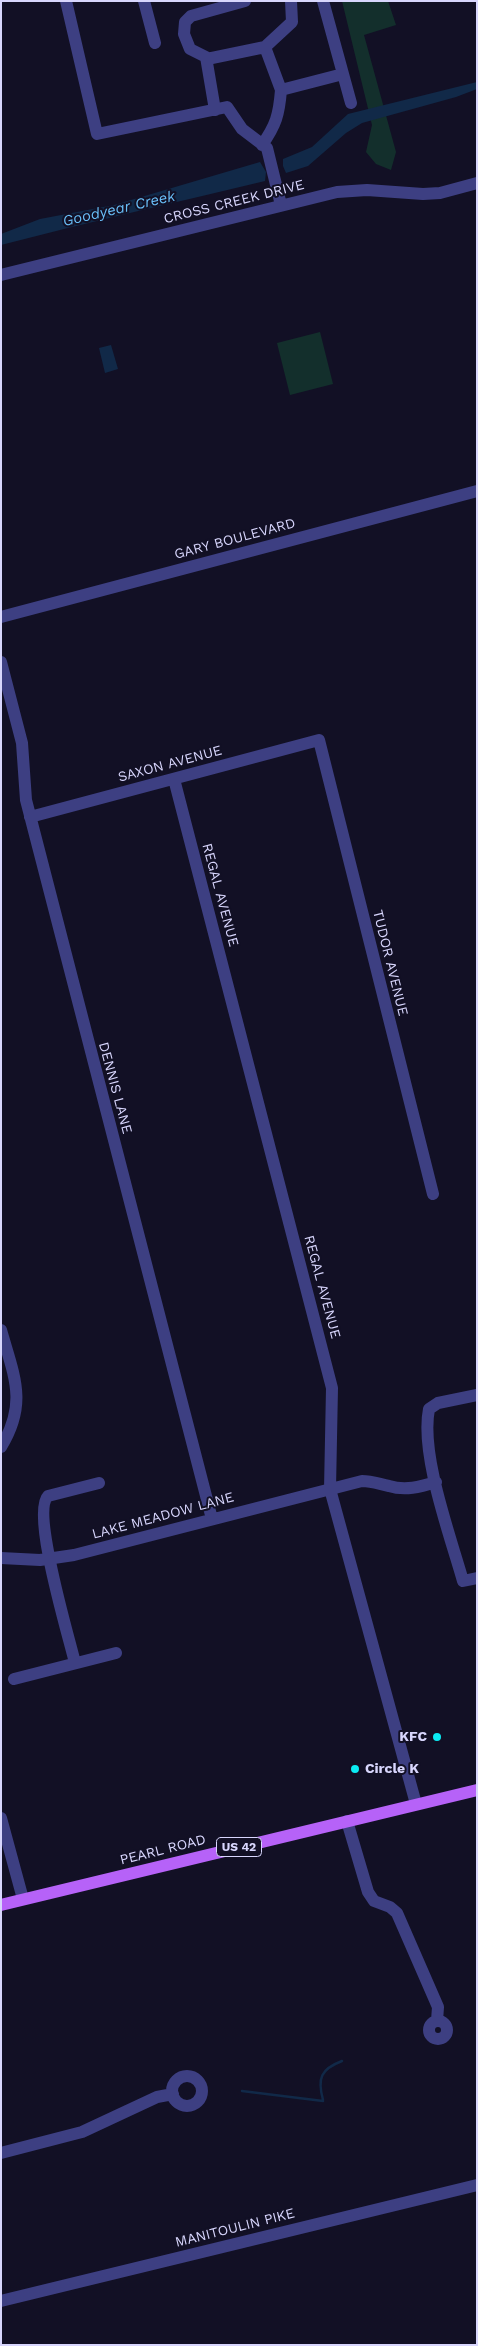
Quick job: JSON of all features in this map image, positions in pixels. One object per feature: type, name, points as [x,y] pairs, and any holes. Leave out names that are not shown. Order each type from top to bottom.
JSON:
[{"type":"main road","name":"PEARL ROAD","points":[[1,1904],[477,1790]]},
{"type":"street","points":[[66,1],[97,134],[228,107],[242,129],[267,148],[281,205]]},
{"type":"street","points":[[144,1],[155,43]]},
{"type":"street","points":[[215,110],[206,57],[190,49],[184,34],[185,22],[190,16],[245,1]]},
{"type":"street","points":[[207,60],[265,47],[292,22],[291,1]]},
{"type":"street","points":[[324,1],[351,102]]},
{"type":"street","points":[[262,145],[275,126],[280,111],[281,90],[265,47]]},
{"type":"street","points":[[281,90],[343,74]]},
{"type":"street","name":"CROSS CREEK DRIVE","points":[[1,275],[337,192],[367,190],[423,194],[440,193],[477,183]]},
{"type":"street","name":"GARY BOULEVARD","points":[[1,617],[477,491]]},
{"type":"street","name":"DENNIS LANE","points":[[1,662],[22,742],[26,800],[30,817],[212,1519]]},
{"type":"street","name":"SAXON AVENUE","points":[[30,817],[318,740]]},
{"type":"street","name":"TUDOR AVENUE","points":[[318,740],[433,1194]]},
{"type":"street","name":"REGAL AVENUE","points":[[174,779],[332,1388],[330,1489],[416,1804]]},
{"type":"street","points":[[1,1330],[17,1387],[17,1406],[13,1428],[1,1447]]},
{"type":"street","points":[[477,1395],[438,1403],[430,1409],[427,1421],[429,1454],[463,1581],[477,1578]]},
{"type":"street","name":"LAKE MEADOW LANE","points":[[1,1558],[31,1560],[74,1555],[362,1481],[371,1481],[402,1488],[417,1488],[436,1482]]},
{"type":"street","points":[[75,1663],[48,1559],[42,1512],[44,1500],[48,1496],[99,1483]]},
{"type":"street","points":[[14,1679],[116,1653]]},
{"type":"street","points":[[1,1818],[23,1899]]},
{"type":"street","points":[[347,1821],[368,1892],[374,1902],[397,1913],[438,2007],[437,2020]]},
{"type":"street","points":[[1,2153],[82,2132],[157,2097],[173,2094]]},
{"type":"street","name":"MANITOULIN PIKE","points":[[1,2301],[477,2185]]},
{"type":"green space","points":[[342,1],[388,1],[396,25],[364,35],[396,152],[391,170],[376,164],[366,152],[372,125]]},
{"type":"green space","points":[[320,332],[333,384],[290,395],[277,343]]},
{"type":"water","points":[[477,82],[477,89],[456,97],[362,123],[346,133],[308,166],[286,173],[283,159],[312,147],[348,114]]},
{"type":"water","name":"Goodyear Creek","points":[[260,162],[266,172],[265,181],[1,245],[1,234],[40,219],[114,205]]},
{"type":"water","points":[[111,345],[118,369],[105,373],[99,348]]},
{"type":"waterway","points":[[323,2100],[320,2086],[322,2075],[329,2067],[342,2061]]},
{"type":"waterway","points":[[242,2091],[323,2101]]},
{"type":"place","name":"KFC","points":[[437,1737]]},
{"type":"place","name":"Circle K","points":[[355,1769]]}]
